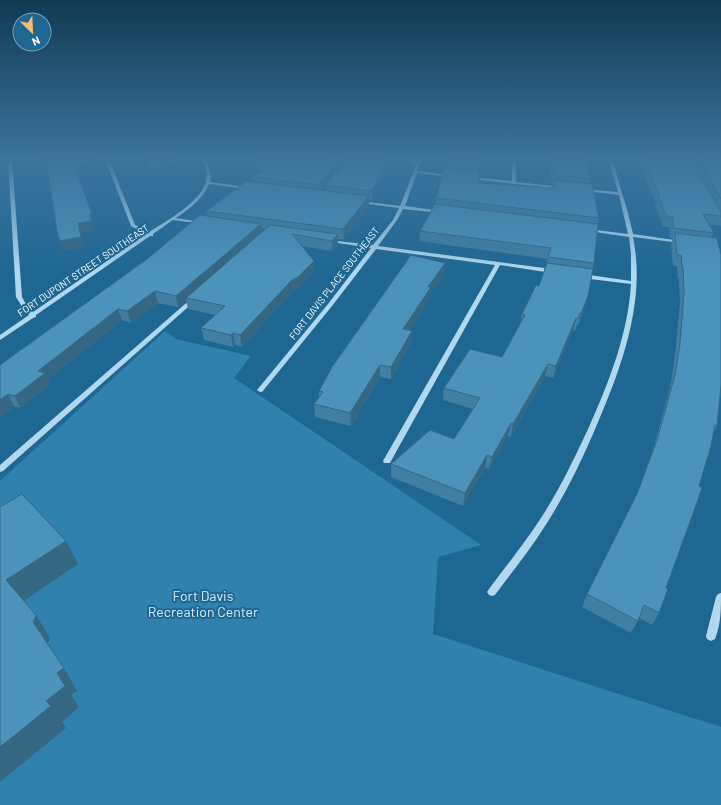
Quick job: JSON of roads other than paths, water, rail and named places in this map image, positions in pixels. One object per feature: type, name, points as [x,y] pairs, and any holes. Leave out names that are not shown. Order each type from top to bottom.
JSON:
[{"type":"street","points":[[12,197],[19,297],[26,309],[34,316]]},
{"type":"street","points":[[122,197],[133,226],[151,235]]},
{"type":"street","name":"FORT DUPONT STREET SOUTHEAST","points":[[0,338],[175,218],[199,197]]},
{"type":"street","name":"FORT DAVIS PLACE SOUTHEAST","points":[[260,390],[396,220],[406,197]]},
{"type":"street","points":[[492,592],[542,524],[576,464],[605,400],[615,372],[626,335],[634,267],[629,224],[621,197]]},
{"type":"street","points":[[358,202],[448,213]]},
{"type":"street","points":[[175,218],[206,223]]},
{"type":"street","points":[[585,230],[683,242]]},
{"type":"street","points":[[322,240],[558,272]]},
{"type":"street","points":[[387,461],[498,264]]},
{"type":"street","points":[[573,274],[633,283]]},
{"type":"street","points":[[0,470],[199,295]]},
{"type":"street","points":[[711,636],[721,597]]},
{"type":"park label","name":"Fort Davis Recreation Center","points":[[203,604]]}]
